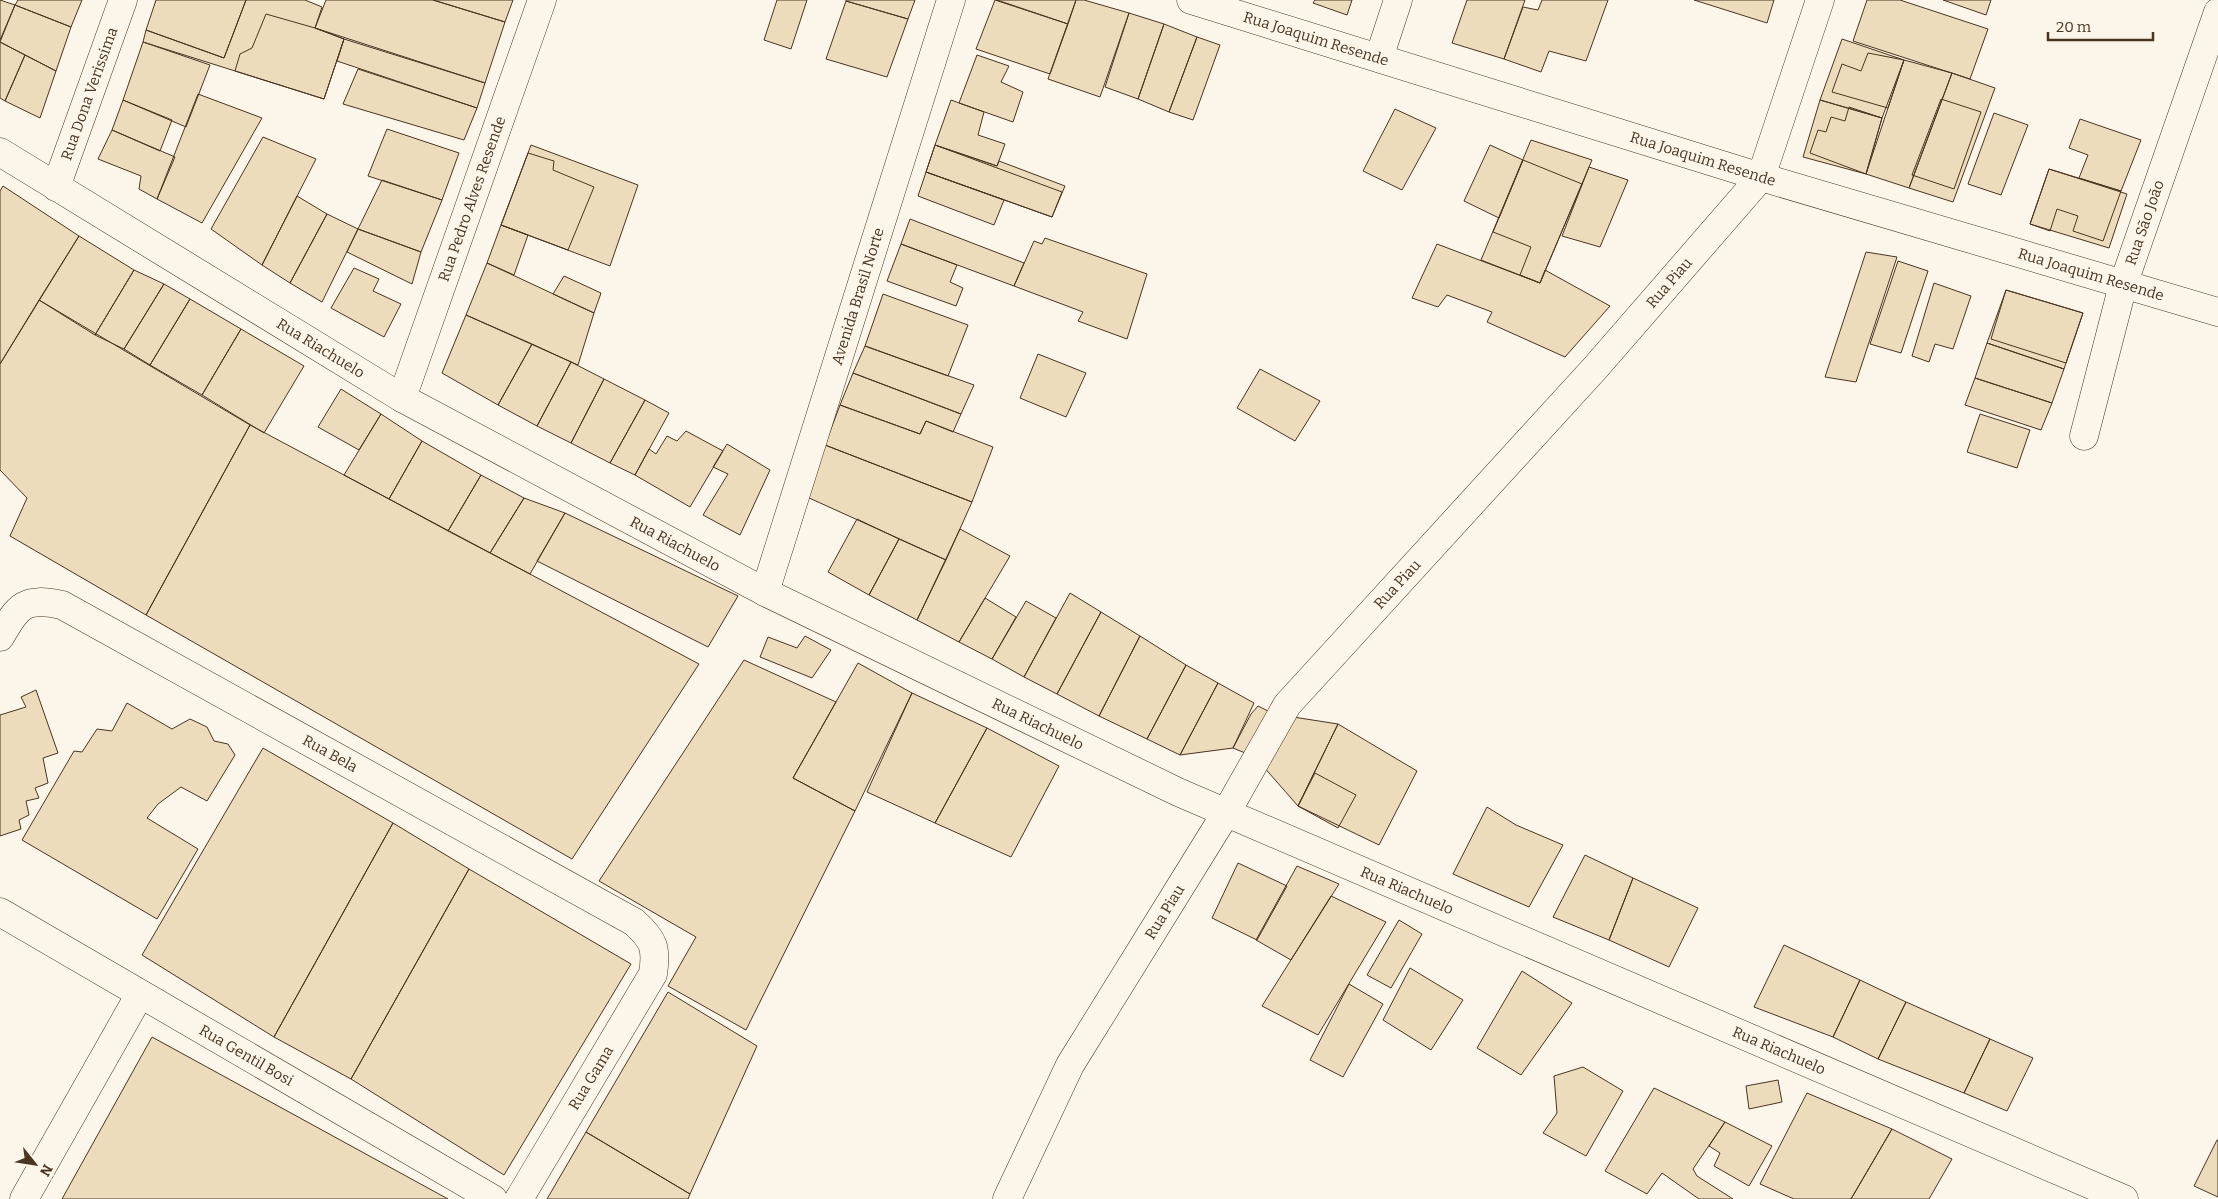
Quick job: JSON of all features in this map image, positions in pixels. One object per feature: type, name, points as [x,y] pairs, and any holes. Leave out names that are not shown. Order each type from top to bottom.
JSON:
[{"type":"street","name":"Rua Dona Verissima","points":[[56,188],[123,0]]},
{"type":"street","name":"Rua Pedro Alves Resende","points":[[402,398],[542,0]]},
{"type":"street","name":"Avenida Brasil Norte","points":[[765,592],[951,0]]},
{"type":"street","name":"Rua Joaquim Resende","points":[[1191,0],[1761,177],[2218,312]]},
{"type":"street","points":[[1379,58],[1398,0]]},
{"type":"street","name":"Rua Piau","points":[[1007,1199],[1070,1065],[1226,813],[1287,705],[1596,367],[1761,177],[1820,0]]},
{"type":"street","name":"Rua São João","points":[[2084,436],[2123,285],[2218,12]]},
{"type":"street","name":"Rua Riachuelo","points":[[0,152],[402,398],[765,592],[1178,792],[2124,1199]]},
{"type":"street","name":"Rua Bela","points":[[0,637],[14,615],[27,603],[42,601],[62,605],[634,922],[649,935],[656,954]]},
{"type":"street","name":"Rua Gentil Bosi","points":[[0,912],[493,1199]]},
{"type":"street","name":"Rua Gama","points":[[519,1199],[653,974],[656,954]]},
{"type":"street","points":[[24,1199],[140,994]]},
{"type":"building","points":[[0,0],[15,5],[0,40]]},
{"type":"building","points":[[18,0],[82,0],[71,27],[15,5]]},
{"type":"building","points":[[156,0],[246,0],[224,58],[146,30]]},
{"type":"building","points":[[246,0],[305,0],[322,7],[315,28],[344,39],[324,99],[143,42],[146,30],[224,58]]},
{"type":"building","points":[[326,0],[433,0],[505,22],[485,83],[315,28]]},
{"type":"building","points":[[433,0],[513,0],[505,22]]},
{"type":"building","points":[[777,0],[807,0],[791,49],[764,40]]},
{"type":"building","points":[[846,0],[915,0],[908,19]]},
{"type":"building","points":[[995,0],[1068,24],[1050,74],[976,49]]},
{"type":"building","points":[[997,0],[1076,0],[1068,24]]},
{"type":"building","points":[[1076,0],[1084,0],[1129,13],[1100,97],[1048,79]]},
{"type":"building","points":[[1315,0],[1352,0],[1347,15],[1313,3]]},
{"type":"building","points":[[1467,0],[1525,0],[1504,59],[1452,43]]},
{"type":"building","points":[[1542,0],[1608,0],[1586,61],[1549,51],[1541,72],[1504,59],[1523,7],[1538,10]]},
{"type":"building","points":[[1694,0],[1774,0],[1767,23]]},
{"type":"building","points":[[1867,0],[1900,0],[1988,29],[1970,79],[1853,41]]},
{"type":"building","points":[[1943,0],[1991,0],[1986,15]]},
{"type":"building","points":[[846,1],[908,19],[887,77],[826,59]]},
{"type":"building","points":[[15,5],[71,27],[56,71],[0,42]]},
{"type":"building","points":[[1129,13],[1164,24],[1138,99],[1105,87]]},
{"type":"building","points":[[266,14],[315,28],[344,39],[324,99],[235,71],[240,54],[252,48]]},
{"type":"building","points":[[1164,24],[1197,37],[1169,112],[1138,99]]},
{"type":"building","points":[[1197,37],[1220,45],[1193,120],[1169,112]]},
{"type":"building","points":[[344,39],[485,83],[477,108],[337,61]]},
{"type":"building","points":[[1842,39],[1904,60],[1882,118],[1820,100]]},
{"type":"building","points":[[0,42],[25,55],[5,101],[0,98]]},
{"type":"building","points":[[143,42],[210,65],[186,127],[123,100]]},
{"type":"building","points":[[1868,53],[1904,60],[1888,108],[1832,92],[1842,64],[1861,71]]},
{"type":"building","points":[[25,55],[56,71],[40,118],[5,101]]},
{"type":"building","points":[[977,55],[1009,66],[1001,82],[1023,92],[1013,122],[959,103]]},
{"type":"building","points":[[1904,60],[1952,73],[1909,188],[1866,174]]},
{"type":"building","points":[[358,69],[477,108],[464,140],[343,104]]},
{"type":"building","points":[[1952,73],[1995,88],[1953,202],[1909,188]]},
{"type":"building","points":[[198,94],[262,118],[202,223],[157,199]]},
{"type":"building","points":[[1941,99],[1981,112],[1954,189],[1912,175]]},
{"type":"building","points":[[123,100],[172,120],[160,151],[112,130]]},
{"type":"building","points":[[951,100],[984,112],[978,135],[1005,144],[997,166],[935,145]]},
{"type":"building","points":[[1820,100],[1882,118],[1866,174],[1803,157]]},
{"type":"building","points":[[1849,107],[1882,118],[1866,174],[1810,153],[1818,130],[1826,132],[1831,117],[1845,121]]},
{"type":"building","points":[[1395,109],[1436,128],[1402,190],[1363,171]]},
{"type":"building","points":[[1994,113],[2028,125],[2001,195],[1968,184]]},
{"type":"building","points":[[2080,119],[2141,140],[2121,191],[2079,178],[2088,155],[2069,148]]},
{"type":"building","points":[[387,129],[459,153],[442,200],[368,176]]},
{"type":"building","points":[[112,130],[175,157],[157,199],[139,189],[141,176],[98,159]]},
{"type":"building","points":[[263,137],[316,159],[262,265],[211,229]]},
{"type":"building","points":[[1531,140],[1592,160],[1540,283],[1481,260]]},
{"type":"building","points":[[531,145],[638,185],[610,266],[501,225]]},
{"type":"building","points":[[935,145],[997,166],[999,161],[1065,186],[1052,217],[926,172]]},
{"type":"building","points":[[935,145],[1062,192],[1052,217],[926,172]]},
{"type":"building","points":[[1490,145],[1523,160],[1499,218],[1464,201]]},
{"type":"building","points":[[528,153],[554,161],[553,170],[594,187],[568,250],[501,225]]},
{"type":"building","points":[[1523,160],[1582,184],[1540,283],[1520,275],[1531,247],[1493,232]]},
{"type":"building","points":[[1589,167],[1628,180],[1600,247],[1562,236]]},
{"type":"building","points":[[2049,169],[2121,191],[2103,241],[2073,231],[2078,216],[2057,209],[2050,231],[2030,224]]},
{"type":"building","points":[[2049,169],[2127,194],[2109,248],[2030,224]]},
{"type":"building","points":[[926,172],[1004,200],[994,225],[918,196]]},
{"type":"building","points":[[382,180],[442,200],[421,252],[358,229]]},
{"type":"building","points":[[3,186],[79,236],[0,364],[0,191]]},
{"type":"building","points":[[297,196],[327,214],[290,283],[262,265]]},
{"type":"building","points":[[327,214],[358,229],[322,302],[290,283]]},
{"type":"building","points":[[910,219],[1024,263],[1014,286],[901,244]]},
{"type":"building","points":[[501,225],[528,235],[514,275],[487,263]]},
{"type":"building","points":[[358,229],[421,252],[412,284],[347,252]]},
{"type":"building","points":[[79,236],[134,270],[95,335],[39,300]]},
{"type":"building","points":[[1045,238],[1147,274],[1127,339],[1078,321],[1083,312],[1014,286],[1034,241],[1042,244]]},
{"type":"building","points":[[901,244],[957,265],[950,282],[963,288],[956,306],[887,281]]},
{"type":"building","points":[[1437,244],[1540,283],[1545,270],[1610,306],[1565,357],[1487,322],[1492,312],[1447,295],[1438,307],[1412,298]]},
{"type":"building","points":[[1866,252],[1897,257],[1856,382],[1825,377]]},
{"type":"building","points":[[1898,261],[1928,271],[1901,353],[1870,344]]},
{"type":"building","points":[[487,263],[594,313],[578,365],[466,315]]},
{"type":"building","points":[[354,268],[379,279],[373,291],[401,304],[384,337],[331,308]]},
{"type":"building","points":[[134,270],[164,284],[124,349],[95,335]]},
{"type":"building","points":[[564,276],[601,293],[594,313],[553,294]]},
{"type":"building","points":[[1934,283],[1971,296],[1953,349],[1935,344],[1929,362],[1912,356]]},
{"type":"building","points":[[164,284],[190,299],[150,365],[124,349]]},
{"type":"building","points":[[2006,290],[2083,313],[2066,363],[1991,339]]},
{"type":"building","points":[[2006,290],[2083,313],[2064,369],[1987,343]]},
{"type":"building","points":[[883,294],[968,325],[948,376],[865,346]]},
{"type":"building","points":[[190,299],[241,329],[202,395],[150,365]]},
{"type":"building","points":[[39,300],[250,425],[146,615],[10,536],[27,498],[0,470],[0,364]]},
{"type":"building","points":[[466,315],[532,344],[498,405],[442,373]]},
{"type":"building","points":[[241,329],[304,366],[264,433],[202,395]]},
{"type":"building","points":[[1987,343],[2064,369],[2052,403],[1975,378]]},
{"type":"building","points":[[532,344],[571,362],[537,426],[498,405]]},
{"type":"building","points":[[865,346],[974,385],[961,414],[853,373]]},
{"type":"building","points":[[1038,354],[1086,373],[1066,417],[1020,398]]},
{"type":"building","points":[[571,362],[604,379],[571,443],[537,426]]},
{"type":"building","points":[[1260,369],[1320,401],[1295,441],[1237,408]]},
{"type":"building","points":[[853,373],[961,414],[953,432],[926,421],[920,434],[840,405]]},
{"type":"building","points":[[1975,378],[2052,403],[2041,430],[1965,405]]},
{"type":"building","points":[[604,379],[645,400],[610,463],[571,443]]},
{"type":"building","points":[[341,389],[381,414],[359,450],[318,427]]},
{"type":"building","points":[[645,400],[669,413],[635,475],[610,463]]},
{"type":"building","points":[[840,405],[920,434],[926,421],[993,447],[972,502],[825,445]]},
{"type":"building","points":[[381,414],[422,441],[389,499],[344,475]]},
{"type":"building","points":[[1980,414],[2030,430],[2017,468],[1967,452]]},
{"type":"building","points":[[250,425],[699,664],[572,859],[146,615]]},
{"type":"building","points":[[686,431],[723,451],[690,507],[635,475],[649,449],[656,454],[667,436],[677,441]]},
{"type":"building","points":[[422,441],[481,475],[448,531],[389,499]]},
{"type":"building","points":[[727,444],[770,470],[740,535],[703,515],[728,474],[713,467]]},
{"type":"building","points":[[825,445],[972,502],[946,560],[807,497]]},
{"type":"building","points":[[481,475],[524,498],[490,553],[448,531]]},
{"type":"building","points":[[524,498],[565,513],[530,574],[490,553]]},
{"type":"building","points":[[565,513],[738,596],[708,647],[537,561]]},
{"type":"building","points":[[857,519],[899,539],[869,595],[828,572]]},
{"type":"building","points":[[960,529],[1010,556],[959,642],[917,620]]},
{"type":"building","points":[[899,539],[946,560],[917,620],[869,595]]},
{"type":"building","points":[[1070,593],[1101,612],[1057,694],[1024,677]]},
{"type":"building","points":[[985,598],[1016,617],[992,659],[959,642]]},
{"type":"building","points":[[1026,601],[1056,618],[1024,677],[992,659]]},
{"type":"building","points":[[1101,612],[1140,636],[1099,716],[1057,694]]},
{"type":"building","points":[[805,636],[831,650],[812,678],[760,657],[768,637],[797,648]]},
{"type":"building","points":[[1140,636],[1186,665],[1147,739],[1099,716]]},
{"type":"building","points":[[744,660],[836,702],[793,778],[855,811],[746,1030],[668,986],[696,937],[599,881]]},
{"type":"building","points":[[858,663],[912,693],[855,811],[793,778]]},
{"type":"building","points":[[1186,665],[1218,683],[1180,755],[1147,739]]},
{"type":"building","points":[[1218,683],[1254,703],[1233,748],[1180,755]]},
{"type":"building","points":[[36,690],[58,753],[43,758],[48,783],[35,788],[39,798],[26,801],[29,815],[19,820],[21,829],[0,836],[0,715],[26,707],[21,697]]},
{"type":"building","points":[[912,693],[987,728],[935,823],[867,792]]},
{"type":"building","points":[[127,703],[172,729],[190,719],[207,727],[214,741],[228,744],[235,755],[207,801],[181,787],[158,804],[147,818],[198,849],[157,919],[22,840],[74,751],[82,752],[97,729],[112,731]]},
{"type":"building","points":[[1258,706],[1274,714],[1255,757],[1233,748],[1251,714]]},
{"type":"building","points":[[1274,714],[1338,724],[1298,806],[1255,757]]},
{"type":"building","points":[[1338,724],[1417,771],[1379,845],[1298,806]]},
{"type":"building","points":[[987,728],[1059,766],[1011,857],[935,823]]},
{"type":"building","points":[[263,748],[393,823],[274,1037],[142,955]]},
{"type":"building","points":[[1315,773],[1356,795],[1338,828],[1298,806]]},
{"type":"building","points":[[1487,807],[1516,825],[1563,845],[1529,907],[1453,874]]},
{"type":"building","points":[[393,823],[469,869],[351,1079],[274,1037]]},
{"type":"building","points":[[1585,855],[1633,878],[1609,940],[1553,917]]},
{"type":"building","points":[[1238,863],[1287,886],[1257,940],[1212,918]]},
{"type":"building","points":[[1297,866],[1339,884],[1291,960],[1256,940]]},
{"type":"building","points":[[469,869],[631,964],[504,1175],[351,1079]]},
{"type":"building","points":[[1633,878],[1698,908],[1669,967],[1609,940]]},
{"type":"building","points":[[1331,896],[1386,922],[1318,1035],[1262,1006]]},
{"type":"building","points":[[1399,920],[1422,934],[1391,988],[1367,975]]},
{"type":"building","points":[[1784,945],[1860,980],[1833,1037],[1754,1007]]},
{"type":"building","points":[[1410,968],[1463,1000],[1431,1050],[1383,1020]]},
{"type":"building","points":[[1522,971],[1572,1003],[1521,1075],[1477,1048]]},
{"type":"building","points":[[1860,980],[1906,1002],[1878,1059],[1833,1037]]},
{"type":"building","points":[[1349,984],[1383,1004],[1343,1077],[1310,1060]]},
{"type":"building","points":[[668,992],[757,1046],[690,1194],[586,1132]]},
{"type":"building","points":[[1906,1002],[1990,1039],[1964,1093],[1878,1059]]},
{"type":"building","points":[[152,1037],[448,1199],[62,1199]]},
{"type":"building","points":[[1990,1039],[2033,1058],[2007,1111],[1964,1093]]},
{"type":"building","points":[[1583,1067],[1623,1091],[1586,1156],[1543,1133],[1557,1113],[1554,1076]]},
{"type":"building","points":[[1778,1080],[1782,1102],[1749,1109],[1746,1086]]},
{"type":"building","points":[[1654,1088],[1725,1122],[1693,1169],[1697,1176],[1733,1199],[1699,1199],[1662,1173],[1647,1194],[1605,1171]]},
{"type":"building","points":[[1807,1093],[1892,1129],[1851,1199],[1794,1199],[1760,1184]]},
{"type":"building","points":[[1725,1122],[1772,1146],[1749,1186],[1714,1166],[1720,1153],[1709,1146]]},
{"type":"building","points":[[1892,1129],[1952,1159],[1929,1199],[1851,1199]]},
{"type":"building","points":[[586,1132],[690,1194],[688,1199],[547,1199]]},
{"type":"building","points":[[2218,1140],[2218,1197],[2194,1186]]}]
